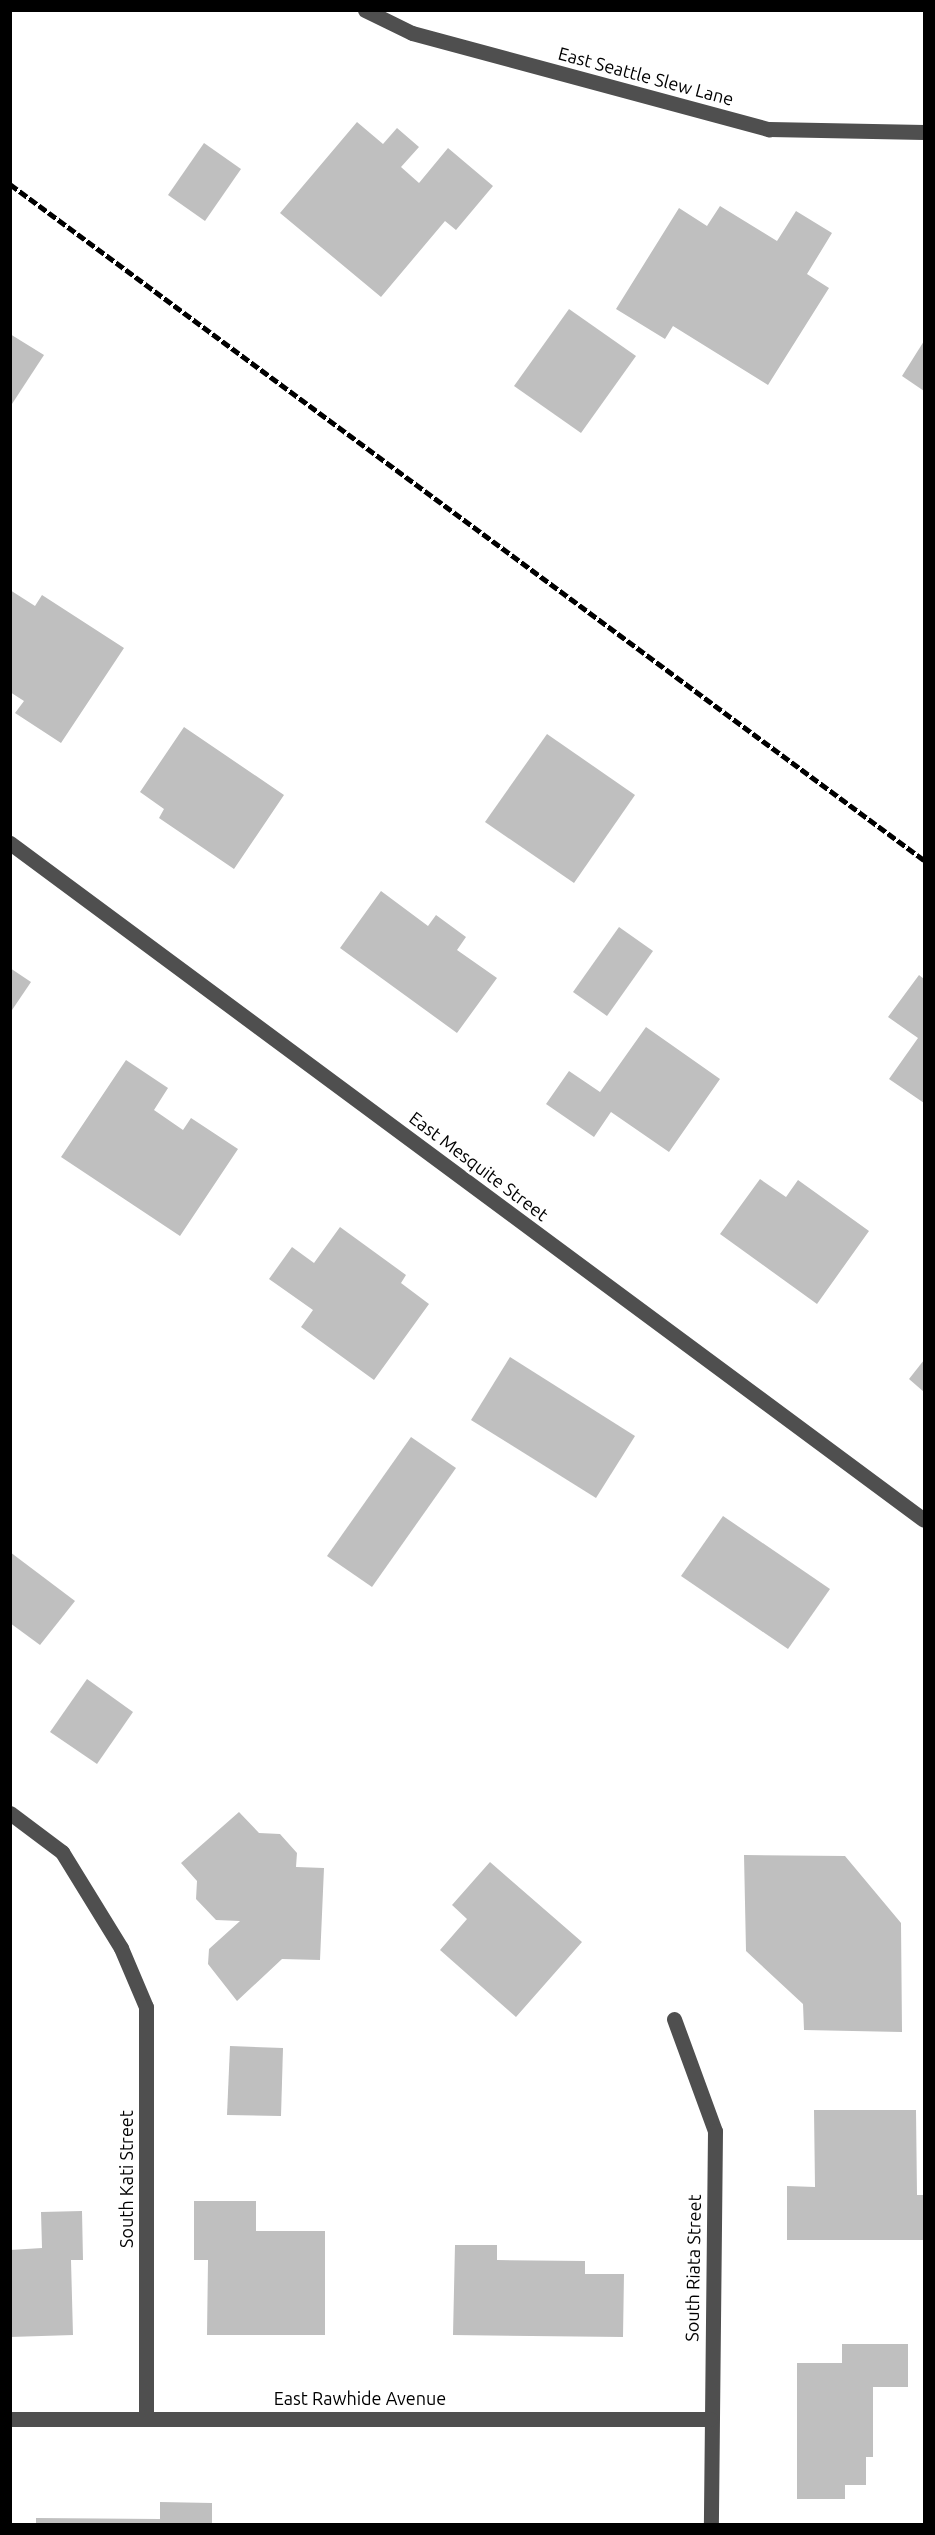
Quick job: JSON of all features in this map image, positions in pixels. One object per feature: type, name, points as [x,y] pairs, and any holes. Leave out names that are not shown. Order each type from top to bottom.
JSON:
[{"type":"street","name":"East Seattle Slew Lane","points":[[365,10],[412,33],[769,129],[924,132]]},
{"type":"street","name":"East Mesquite Street","points":[[10,843],[924,1520]]},
{"type":"street","name":"South Kati Street","points":[[10,1813],[62,1852],[120,1948],[146,2007],[146,2417]]},
{"type":"street","name":"South Riata Street","points":[[674,2019],[715,2131],[710,2419],[711,2524]]},
{"type":"street","name":"East Rawhide Avenue","points":[[10,2419],[146,2417],[710,2419]]},
{"type":"building","points":[[357,122],[383,144],[397,128],[419,147],[401,167],[419,183],[448,148],[493,186],[456,230],[445,221],[381,297],[280,213]]},
{"type":"building","points":[[204,143],[241,169],[205,221],[168,195]]},
{"type":"building","points":[[720,206],[777,241],[796,211],[832,233],[807,274],[829,288],[768,385],[673,326],[665,339],[616,309],[679,208],[707,226]]},
{"type":"building","points":[[569,309],[636,356],[581,433],[514,386]]},
{"type":"building","points":[[10,334],[44,355],[10,407]]},
{"type":"building","points":[[924,341],[924,391],[902,376]]},
{"type":"building","points":[[10,590],[35,606],[42,595],[124,648],[61,743],[15,713],[24,701],[10,692]]},
{"type":"building","points":[[184,727],[284,795],[234,869],[159,818],[164,809],[140,792]]},
{"type":"building","points":[[547,734],[635,795],[574,883],[485,822]]},
{"type":"building","points":[[381,891],[428,926],[436,915],[466,937],[457,950],[497,978],[457,1033],[340,948]]},
{"type":"building","points":[[619,927],[653,951],[607,1016],[573,992]]},
{"type":"building","points":[[10,968],[31,982],[10,1013]]},
{"type":"building","points":[[919,975],[924,979],[924,1103],[889,1079],[918,1038],[888,1017]]},
{"type":"building","points":[[646,1027],[720,1079],[669,1152],[611,1112],[594,1137],[546,1104],[569,1071],[600,1092]]},
{"type":"building","points":[[126,1060],[168,1088],[154,1110],[183,1130],[191,1118],[238,1149],[180,1236],[61,1157]]},
{"type":"building","points":[[760,1179],[786,1197],[798,1180],[869,1231],[817,1304],[720,1234]]},
{"type":"building","points":[[340,1227],[406,1275],[401,1283],[429,1304],[374,1380],[301,1327],[313,1310],[269,1279],[292,1247],[314,1263]]},
{"type":"building","points":[[510,1357],[635,1436],[596,1498],[471,1420]]},
{"type":"building","points":[[924,1360],[924,1392],[909,1379]]},
{"type":"building","points":[[411,1437],[456,1468],[372,1587],[327,1556]]},
{"type":"building","points":[[723,1516],[830,1589],[788,1649],[681,1576]]},
{"type":"building","points":[[10,1552],[75,1601],[40,1645],[10,1623]]},
{"type":"building","points":[[87,1679],[133,1712],[97,1764],[50,1732]]},
{"type":"building","points":[[239,1812],[259,1833],[280,1834],[297,1853],[296,1867],[324,1868],[320,1960],[282,1959],[237,2001],[208,1964],[209,1949],[240,1921],[216,1920],[196,1899],[197,1881],[181,1863]]},
{"type":"building","points":[[744,1855],[845,1856],[901,1923],[902,2032],[804,2030],[803,2004],[746,1951]]},
{"type":"building","points":[[490,1862],[582,1942],[516,2017],[440,1950],[467,1919],[452,1905]]},
{"type":"building","points":[[230,2046],[283,2048],[281,2116],[227,2115]]},
{"type":"building","points":[[814,2110],[916,2110],[917,2195],[924,2195],[924,2240],[787,2240],[787,2186],[815,2187]]},
{"type":"building","points":[[194,2201],[256,2201],[256,2231],[325,2231],[325,2335],[207,2335],[208,2260],[194,2260]]},
{"type":"building","points":[[82,2211],[83,2260],[71,2260],[73,2335],[10,2337],[10,2250],[42,2248],[41,2212]]},
{"type":"building","points":[[455,2245],[497,2245],[497,2260],[585,2261],[585,2274],[624,2274],[623,2337],[453,2335]]},
{"type":"building","points":[[842,2344],[908,2344],[908,2387],[873,2387],[873,2457],[866,2457],[866,2485],[845,2485],[845,2499],[797,2499],[797,2363],[842,2363]]},
{"type":"building","points":[[160,2502],[212,2503],[212,2524],[36,2524],[36,2518],[160,2519]]},
{"type":"railway","points":[[10,184],[924,860]]}]
